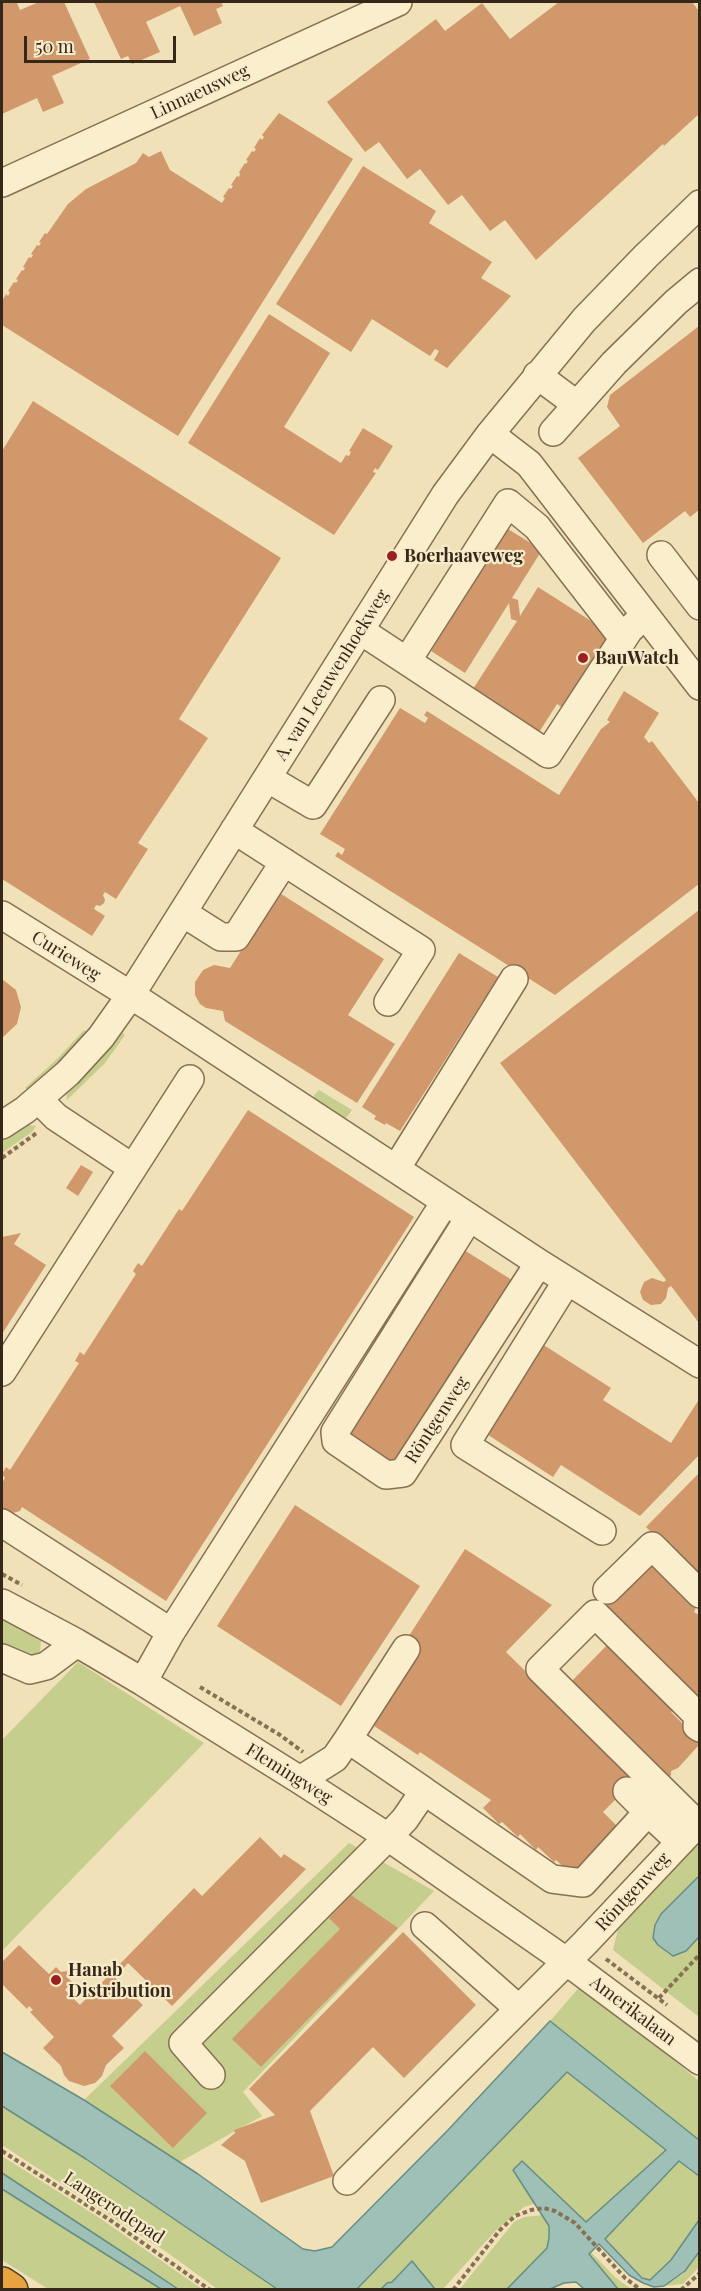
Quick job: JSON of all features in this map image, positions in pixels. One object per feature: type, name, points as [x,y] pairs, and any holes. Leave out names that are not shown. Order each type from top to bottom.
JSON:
[{"type":"highway","points":[[2,2284],[10,2289]]},
{"type":"street","name":"Linnaeusweg","points":[[2,183],[398,2]]},
{"type":"street","name":"A. van Leeuwenhoekweg","points":[[2,1125],[38,1099],[68,1073],[101,1037],[130,996],[445,495],[489,434],[584,320],[699,204]]},
{"type":"street","points":[[553,432],[576,404],[676,302],[699,282]]},
{"type":"street","points":[[537,375],[576,404]]},
{"type":"street","points":[[489,434],[529,464],[699,686]]},
{"type":"street","points":[[407,661],[508,503],[537,527],[560,575],[623,638]]},
{"type":"street","points":[[661,555],[699,606]]},
{"type":"street","points":[[360,631],[548,754],[623,638],[645,615]]},
{"type":"street","points":[[267,778],[313,805],[381,700]]},
{"type":"street","points":[[234,830],[421,950],[388,1002]]},
{"type":"street","points":[[183,913],[221,937],[236,937],[284,862]]},
{"type":"street","name":"Curieweg","points":[[2,915],[130,996]]},
{"type":"street","points":[[396,1169],[514,979]]},
{"type":"street","points":[[130,996],[469,1218],[699,1364]]},
{"type":"street","points":[[2,1372],[190,1079]]},
{"type":"street","points":[[38,1099],[56,1117],[133,1168]]},
{"type":"street","points":[[143,1682],[171,1632],[445,1202]]},
{"type":"street","name":"Röntgenweg","points":[[469,1218],[335,1432],[336,1441],[386,1475],[403,1473],[539,1263]]},
{"type":"street","points":[[567,1281],[465,1445],[602,1532]]},
{"type":"street","points":[[2,1523],[171,1632]]},
{"type":"street","points":[[607,1590],[652,1546],[699,1593]]},
{"type":"street","name":"Flemingweg","points":[[2,1602],[143,1682],[300,1780],[388,1837],[566,1961]]},
{"type":"street","points":[[692,1829],[540,1669],[595,1614],[698,1716],[697,1726],[699,1728]]},
{"type":"street","points":[[2,1658],[30,1670],[46,1666],[77,1643]]},
{"type":"street","points":[[300,1780],[335,1758],[406,1649]]},
{"type":"street","points":[[348,1739],[552,1879],[583,1882],[648,1812]]},
{"type":"street","points":[[212,2075],[183,2043],[388,1837],[405,1819],[424,1791]]},
{"type":"street","points":[[627,1791],[648,1812],[692,1829]]},
{"type":"street","name":"Röntgenweg","points":[[347,2181],[519,2009],[692,1829]]},
{"type":"street","points":[[425,1926],[519,2009]]},
{"type":"street","name":"Amerikalaan","points":[[566,1961],[699,2061]]},
{"type":"path","points":[[659,1998],[699,1954]]},
{"type":"path","name":"Langerodepad","points":[[2,2151],[110,2220],[210,2289]]},
{"type":"path","points":[[453,2289],[500,2230],[515,2216],[544,2208],[565,2216],[575,2223],[625,2278],[641,2289]]},
{"type":"path","points":[[681,2289],[699,2274]]},
{"type":"green space","points":[[84,1030],[89,1034],[30,1092],[25,1088],[57,1059]]},
{"type":"green space","points":[[121,1032],[125,1035],[105,1063],[67,1100],[66,1090]]},
{"type":"green space","points":[[319,1090],[352,1110],[347,1117],[343,1118],[314,1100],[314,1095]]},
{"type":"green space","points":[[22,1124],[36,1126],[32,1132],[2,1153],[2,1137]]},
{"type":"green space","points":[[2,1619],[41,1641],[39,1663],[2,1643]]},
{"type":"green space","points":[[78,1662],[204,1743],[2,1951],[2,1740]]},
{"type":"green space","points":[[699,1834],[699,1876],[661,1914],[686,1951],[699,1937],[699,2017],[613,1950],[618,1929],[627,1916]]},
{"type":"green space","points":[[349,1843],[434,1891],[243,2092],[262,2116],[178,2163],[84,2100]]},
{"type":"green space","points":[[582,1984],[699,2081],[699,2140],[550,2021]]},
{"type":"green space","points":[[566,2071],[666,2150],[586,2223],[513,2170],[536,2203],[524,2207],[497,2229],[443,2289],[435,2289],[412,2262],[392,2282],[387,2283],[381,2289],[357,2290]]},
{"type":"green space","points":[[2,2106],[86,2159],[277,2289],[216,2288],[168,2253],[2,2145]]},
{"type":"green space","points":[[2,2156],[98,2217],[202,2289],[178,2289],[2,2173]]},
{"type":"green space","points":[[679,2161],[699,2176],[699,2220],[671,2260],[650,2280],[643,2278],[605,2239]]},
{"type":"green space","points":[[2,2189],[161,2289],[48,2289],[2,2260]]},
{"type":"green space","points":[[543,2215],[549,2226],[547,2248],[507,2289],[459,2290],[514,2222],[524,2217]]},
{"type":"green space","points":[[591,2252],[615,2277],[631,2289],[618,2289],[589,2254]]},
{"type":"green space","points":[[699,2252],[699,2267],[683,2284],[664,2286],[683,2274]]},
{"type":"water","points":[[699,1876],[699,1937],[686,1951],[673,1956],[658,1945],[653,1938],[655,1925],[661,1914]]},
{"type":"water","points":[[550,2021],[699,2140],[699,2176],[679,2161],[605,2239],[642,2278],[650,2280],[671,2260],[699,2220],[699,2252],[685,2271],[664,2286],[654,2287],[629,2275],[599,2244],[589,2254],[618,2289],[584,2289],[576,2282],[564,2283],[550,2289],[507,2289],[547,2248],[549,2238],[549,2226],[513,2170],[522,2161],[586,2222],[666,2150],[567,2072],[357,2289],[277,2289],[86,2159],[2,2106],[2,2052],[84,2100],[198,2174],[303,2249],[315,2251],[332,2247],[448,2130]]},
{"type":"water","points":[[2,2173],[178,2289],[161,2289],[2,2189]]},
{"type":"water","points":[[412,2261],[435,2289],[381,2289],[387,2283],[392,2282]]},
{"type":"building","points":[[2,2],[17,3],[20,10],[39,2],[64,2],[90,59],[52,76],[64,103],[43,112],[37,98],[2,114]]},
{"type":"building","points":[[94,2],[221,2],[223,6],[216,9],[222,23],[194,36],[180,6],[146,22],[160,52],[132,64],[128,56],[121,59]]},
{"type":"building","points":[[559,2],[692,2],[699,11],[699,114],[536,260],[505,220],[490,231],[462,195],[448,205],[420,169],[407,179],[379,142],[365,152],[327,102],[436,19],[445,31],[482,3],[510,39]]},
{"type":"building","points":[[279,113],[353,159],[178,436],[2,325],[2,301],[6,294],[8,296],[10,292],[8,291],[18,280],[16,279],[25,268],[23,267],[33,255],[31,254],[37,245],[41,243],[39,242],[45,233],[47,234],[68,204],[86,189],[136,163],[143,153],[149,157],[161,151],[170,170],[222,203],[225,198],[223,197],[229,188],[231,189],[233,186],[231,185],[237,176],[239,177],[239,172],[248,161],[246,160],[252,151],[254,152],[260,138],[262,140],[264,137],[262,135]]},
{"type":"building","points":[[363,166],[436,211],[429,223],[492,262],[481,278],[511,296],[447,368],[434,360],[439,351],[435,349],[430,356],[372,319],[351,352],[276,304]]},
{"type":"building","points":[[269,314],[330,353],[284,427],[341,463],[346,455],[349,456],[351,452],[349,451],[363,428],[393,446],[378,470],[375,468],[373,472],[376,473],[334,535],[188,443]]},
{"type":"building","points":[[699,326],[699,510],[690,517],[685,511],[643,543],[578,458],[620,426],[607,407],[610,395]]},
{"type":"building","points":[[33,401],[281,558],[179,719],[208,738],[138,843],[148,849],[116,899],[105,892],[104,903],[100,906],[96,905],[94,909],[105,916],[92,936],[2,879],[2,451]]},
{"type":"building","points":[[508,529],[542,550],[512,598],[518,600],[520,616],[538,587],[613,635],[566,710],[557,704],[538,734],[471,692],[517,621],[511,619],[509,603],[465,673],[431,651]]},
{"type":"building","points":[[624,691],[659,713],[644,737],[649,743],[652,741],[699,803],[699,884],[555,995],[335,856],[338,852],[342,855],[345,849],[320,834],[400,708],[425,723],[428,718],[424,715],[427,711],[559,795],[601,729],[610,722],[607,720]]},
{"type":"building","points":[[278,892],[384,959],[348,1015],[395,1044],[357,1103],[225,1021],[223,1011],[206,1008],[200,1004],[195,995],[195,982],[203,970],[214,965],[230,968]]},
{"type":"building","points":[[699,910],[699,1323],[671,1286],[661,1304],[651,1305],[643,1300],[640,1292],[644,1282],[652,1278],[664,1282],[666,1280],[500,1063]]},
{"type":"building","points":[[459,953],[498,977],[400,1131],[374,1119],[376,1116],[362,1107]]},
{"type":"building","points":[[2,979],[16,990],[21,1007],[17,1024],[2,1038]]},
{"type":"building","points":[[248,1110],[414,1217],[166,1601],[22,1507],[20,1511],[2,1516],[2,1483],[5,1478],[2,1474],[6,1467],[10,1470],[79,1363],[75,1361],[80,1352],[84,1355],[136,1274],[133,1271],[138,1263],[142,1266],[179,1209],[182,1211]]},
{"type":"building","points":[[81,1165],[93,1172],[78,1196],[66,1188]]},
{"type":"building","points":[[21,1233],[14,1244],[46,1265],[2,1334],[2,1237]]},
{"type":"building","points":[[461,1248],[515,1282],[392,1465],[344,1433]]},
{"type":"building","points":[[542,1344],[611,1388],[603,1400],[671,1443],[699,1402],[699,1455],[640,1516],[561,1465],[553,1477],[485,1433]]},
{"type":"building","points":[[699,1473],[699,1580],[646,1527]]},
{"type":"building","points":[[295,1505],[420,1586],[341,1706],[217,1626]]},
{"type":"building","points":[[465,1549],[552,1605],[506,1652],[635,1780],[603,1812],[619,1828],[572,1875],[538,1847],[536,1850],[520,1834],[518,1837],[502,1822],[499,1824],[483,1808],[491,1800],[420,1752],[418,1755],[374,1726],[379,1718],[373,1714],[405,1642]]},
{"type":"building","points":[[656,1557],[699,1601],[694,1612],[699,1615],[699,1703],[604,1609]]},
{"type":"building","points":[[614,1638],[680,1703],[671,1712],[699,1740],[699,1745],[678,1768],[671,1771],[671,1775],[663,1783],[566,1687]]},
{"type":"building","points":[[260,1837],[281,1858],[284,1854],[306,1869],[172,2006],[128,1963],[115,1978],[143,2005],[112,2036],[124,2048],[106,2065],[102,2076],[95,2083],[84,2086],[69,2081],[61,2066],[43,2048],[54,2037],[30,2012],[33,2010],[29,2006],[27,2009],[2,1984],[2,1962],[19,1945],[49,1974],[56,1967],[61,1972],[67,1971],[67,1977],[72,1982],[65,1990],[80,2005],[194,1888],[202,1896]]},
{"type":"building","points":[[351,1895],[398,1928],[261,2067],[232,2039],[340,1929],[329,1918]]},
{"type":"building","points":[[403,1932],[476,2005],[404,2078],[373,2047],[310,2111],[334,2176],[261,2203],[245,2161],[221,2145],[235,2133],[234,2130],[275,2115],[249,2089]]},
{"type":"building","points":[[145,2051],[207,2113],[173,2148],[110,2086]]},
{"type":"place","name":"Boerhaaveweg","points":[[392,556]]},
{"type":"place","name":"BauWatch","points":[[583,658]]},
{"type":"place","name":"Hanab Distribution","points":[[56,1980]]}]
